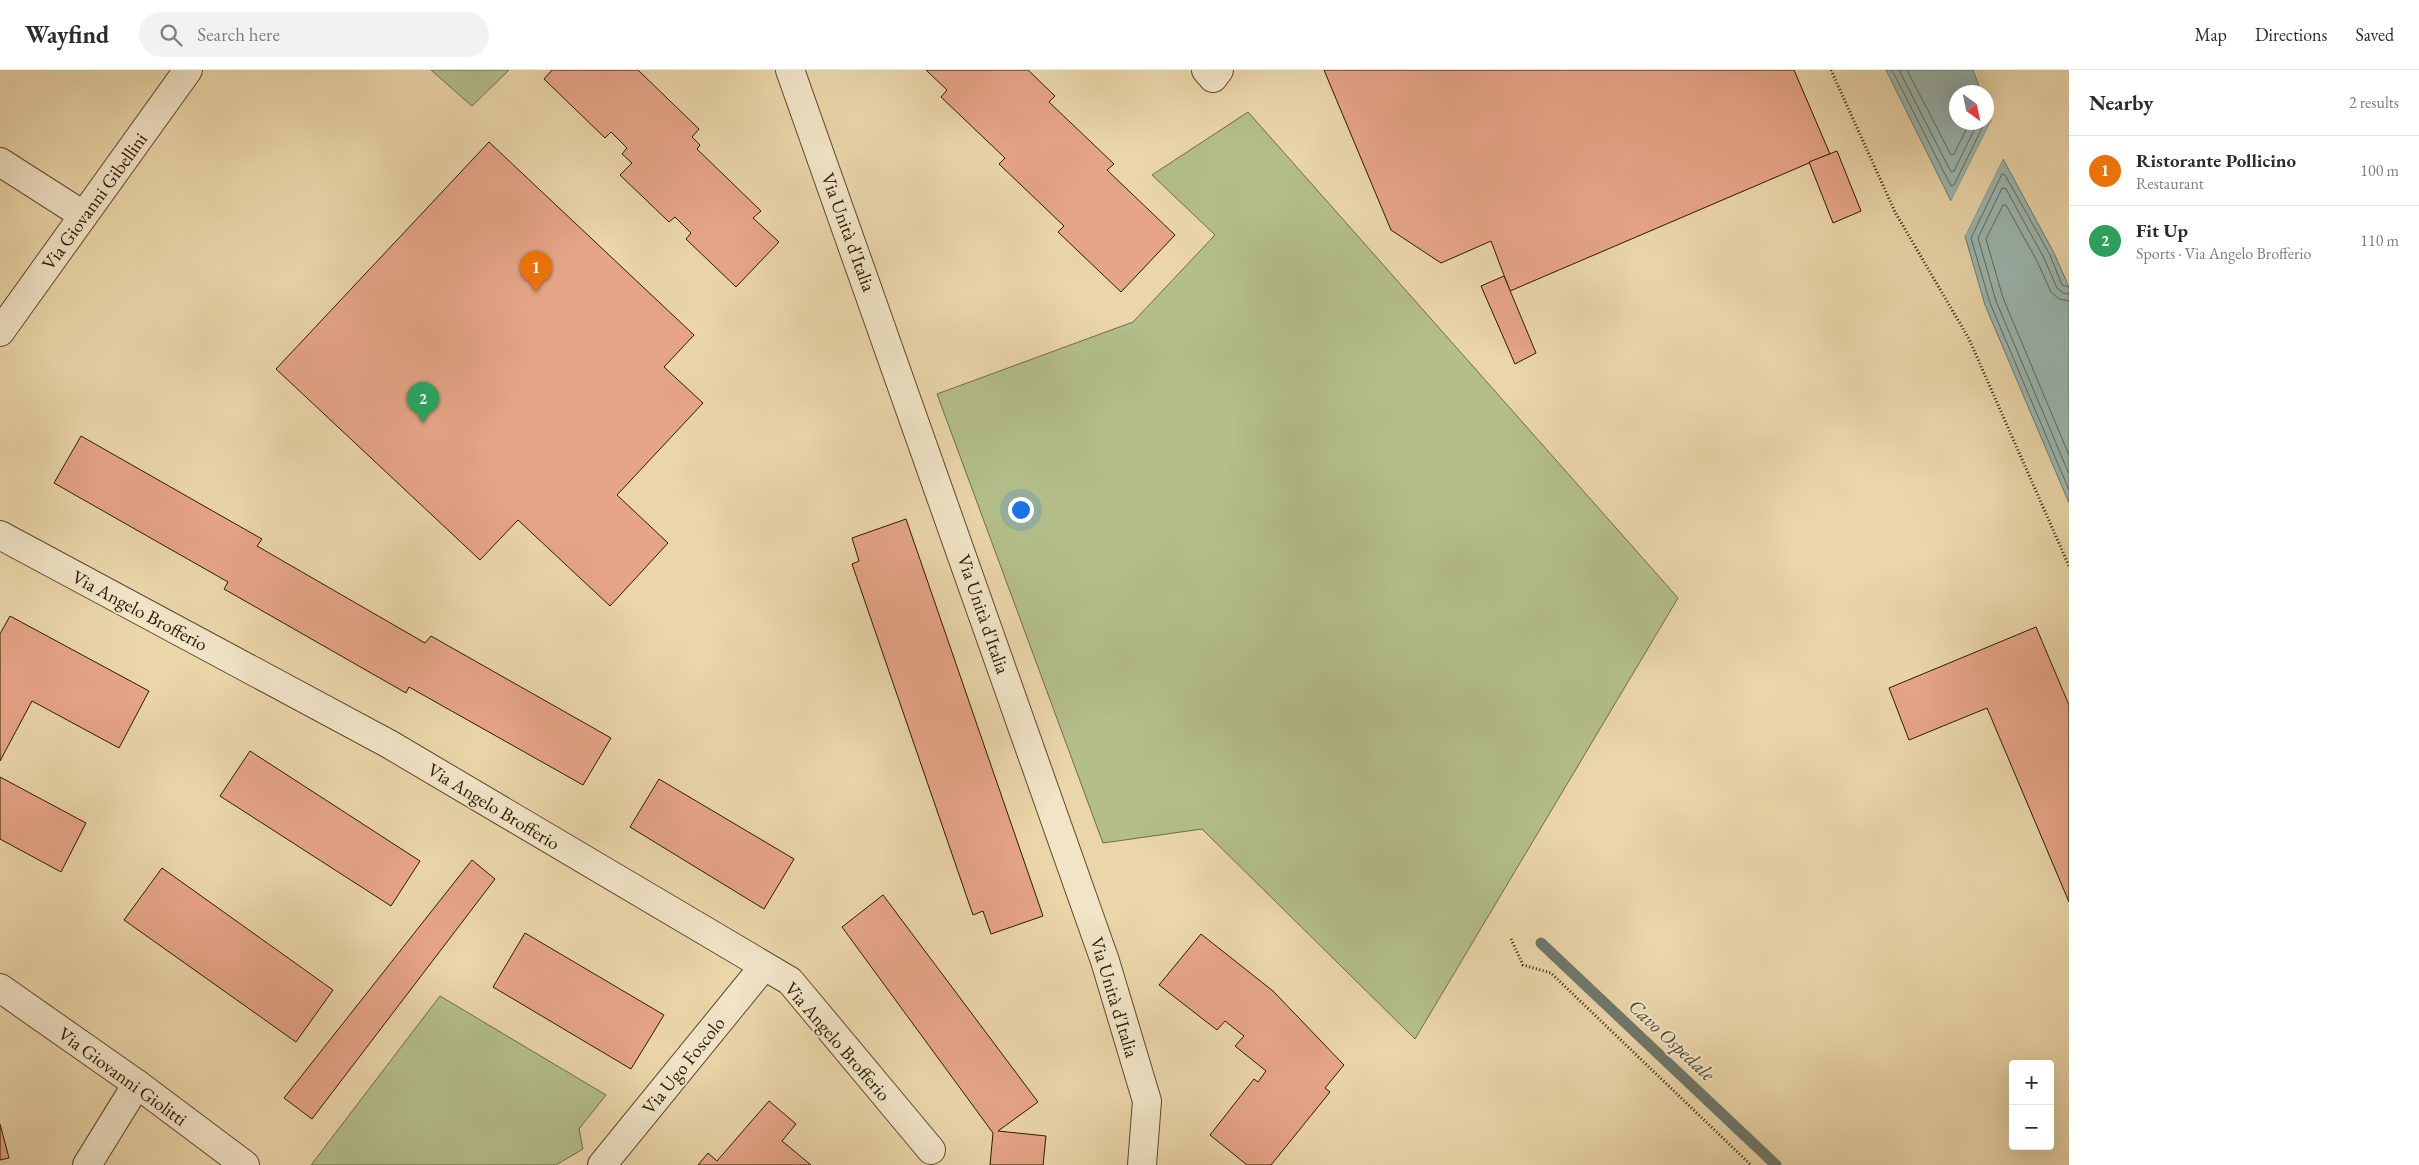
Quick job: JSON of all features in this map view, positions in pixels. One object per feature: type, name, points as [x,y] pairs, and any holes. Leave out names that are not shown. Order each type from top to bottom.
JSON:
[{"type":"street","name":"Via Giovanni Gibellini","points":[[0,332],[188,70]]},
{"type":"street","name":"Via Unità d'Italia","points":[[790,70],[1105,961],[1147,1101],[1142,1165]]},
{"type":"street","points":[[0,162],[83,216]]},
{"type":"street","name":"Via Angelo Brofferio","points":[[0,535],[389,744],[790,981],[931,1150]]},
{"type":"street","name":"Via Ugo Foscolo","points":[[602,1165],[764,966]]},
{"type":"street","name":"Via Giovanni Giolitti","points":[[0,988],[137,1084],[245,1165]]},
{"type":"street","points":[[87,1165],[137,1084]]},
{"type":"path","points":[[1832,70],[1895,212],[1969,339],[2069,566]]},
{"type":"path","points":[[1510,940],[1523,965],[1551,973],[1751,1165]]},
{"type":"green space","points":[[431,70],[509,70],[472,106]]},
{"type":"green space","points":[[1248,112],[1678,598],[1415,1039],[1202,829],[1103,843],[937,394],[1133,322],[1215,235],[1152,175]]},
{"type":"green space","points":[[440,996],[606,1095],[579,1129],[583,1149],[556,1165],[311,1165]]},
{"type":"water","points":[[1886,70],[1973,70],[1978,85],[1949,85],[1949,130],[1986,130],[1951,201]]},
{"type":"water","points":[[2003,159],[2054,253],[2069,287],[2069,503],[1985,305],[1965,236]]},
{"type":"pier","points":[[1986,130],[1990,130],[1952,204],[1951,201]]},
{"type":"pier","points":[[2003,156],[2003,159],[1965,236],[1964,233]]},
{"type":"building","points":[[552,70],[638,70],[699,129],[692,137],[700,145],[697,149],[761,211],[753,218],[779,242],[736,287],[686,239],[691,233],[675,217],[669,222],[620,175],[632,163],[622,154],[627,148],[611,132],[605,138],[544,79]]},
{"type":"building","points":[[926,70],[1028,70],[1055,96],[1049,102],[1114,164],[1107,170],[1175,235],[1121,292],[1058,232],[1064,226],[999,164],[1005,158],[941,97],[947,90]]},
{"type":"building","points":[[1324,70],[1794,70],[1830,154],[1510,291],[1491,241],[1441,263],[1391,230]]},
{"type":"building","points":[[489,142],[694,335],[664,367],[703,403],[617,495],[668,543],[610,606],[518,520],[480,560],[276,369]]},
{"type":"building","points":[[1837,151],[1861,211],[1833,223],[1809,162]]},
{"type":"building","points":[[1504,276],[1536,353],[1515,364],[1481,286]]},
{"type":"building","points":[[81,436],[262,539],[257,546],[425,643],[431,636],[611,738],[583,785],[409,687],[406,693],[224,589],[228,582],[54,483]]},
{"type":"building","points":[[906,519],[1043,916],[991,934],[983,911],[973,915],[852,564],[859,561],[852,538]]},
{"type":"building","points":[[10,616],[149,691],[119,748],[32,701],[0,761],[0,634]]},
{"type":"building","points":[[2036,627],[2069,705],[2069,902],[1987,708],[1909,740],[1889,688]]},
{"type":"building","points":[[250,751],[420,861],[391,906],[220,796]]},
{"type":"building","points":[[0,777],[86,823],[61,872],[0,839]]},
{"type":"building","points":[[659,779],[794,859],[764,909],[630,827]]},
{"type":"building","points":[[472,860],[495,879],[312,1119],[284,1098]]},
{"type":"building","points":[[162,868],[333,990],[296,1042],[124,920]]},
{"type":"building","points":[[883,895],[1038,1102],[998,1131],[1046,1136],[1043,1165],[990,1165],[993,1133],[842,927]]},
{"type":"building","points":[[525,933],[664,1015],[631,1069],[493,987]]},
{"type":"building","points":[[1201,934],[1273,991],[1344,1065],[1325,1088],[1330,1092],[1271,1165],[1247,1165],[1210,1135],[1254,1079],[1258,1082],[1266,1071],[1235,1046],[1244,1036],[1225,1021],[1217,1030],[1159,985]]},
{"type":"building","points":[[769,1101],[796,1124],[782,1141],[811,1165],[698,1165],[708,1153],[717,1161]]},
{"type":"building","points":[[0,1124],[9,1158],[0,1160]]},
{"type":"waterway","name":"Cavo Ospedale","points":[[1541,943],[1776,1165]]},
{"type":"place","name":"Ristorante Pollicino","points":[[536,292]]},
{"type":"place","name":"Fit Up","points":[[423,423]]}]
